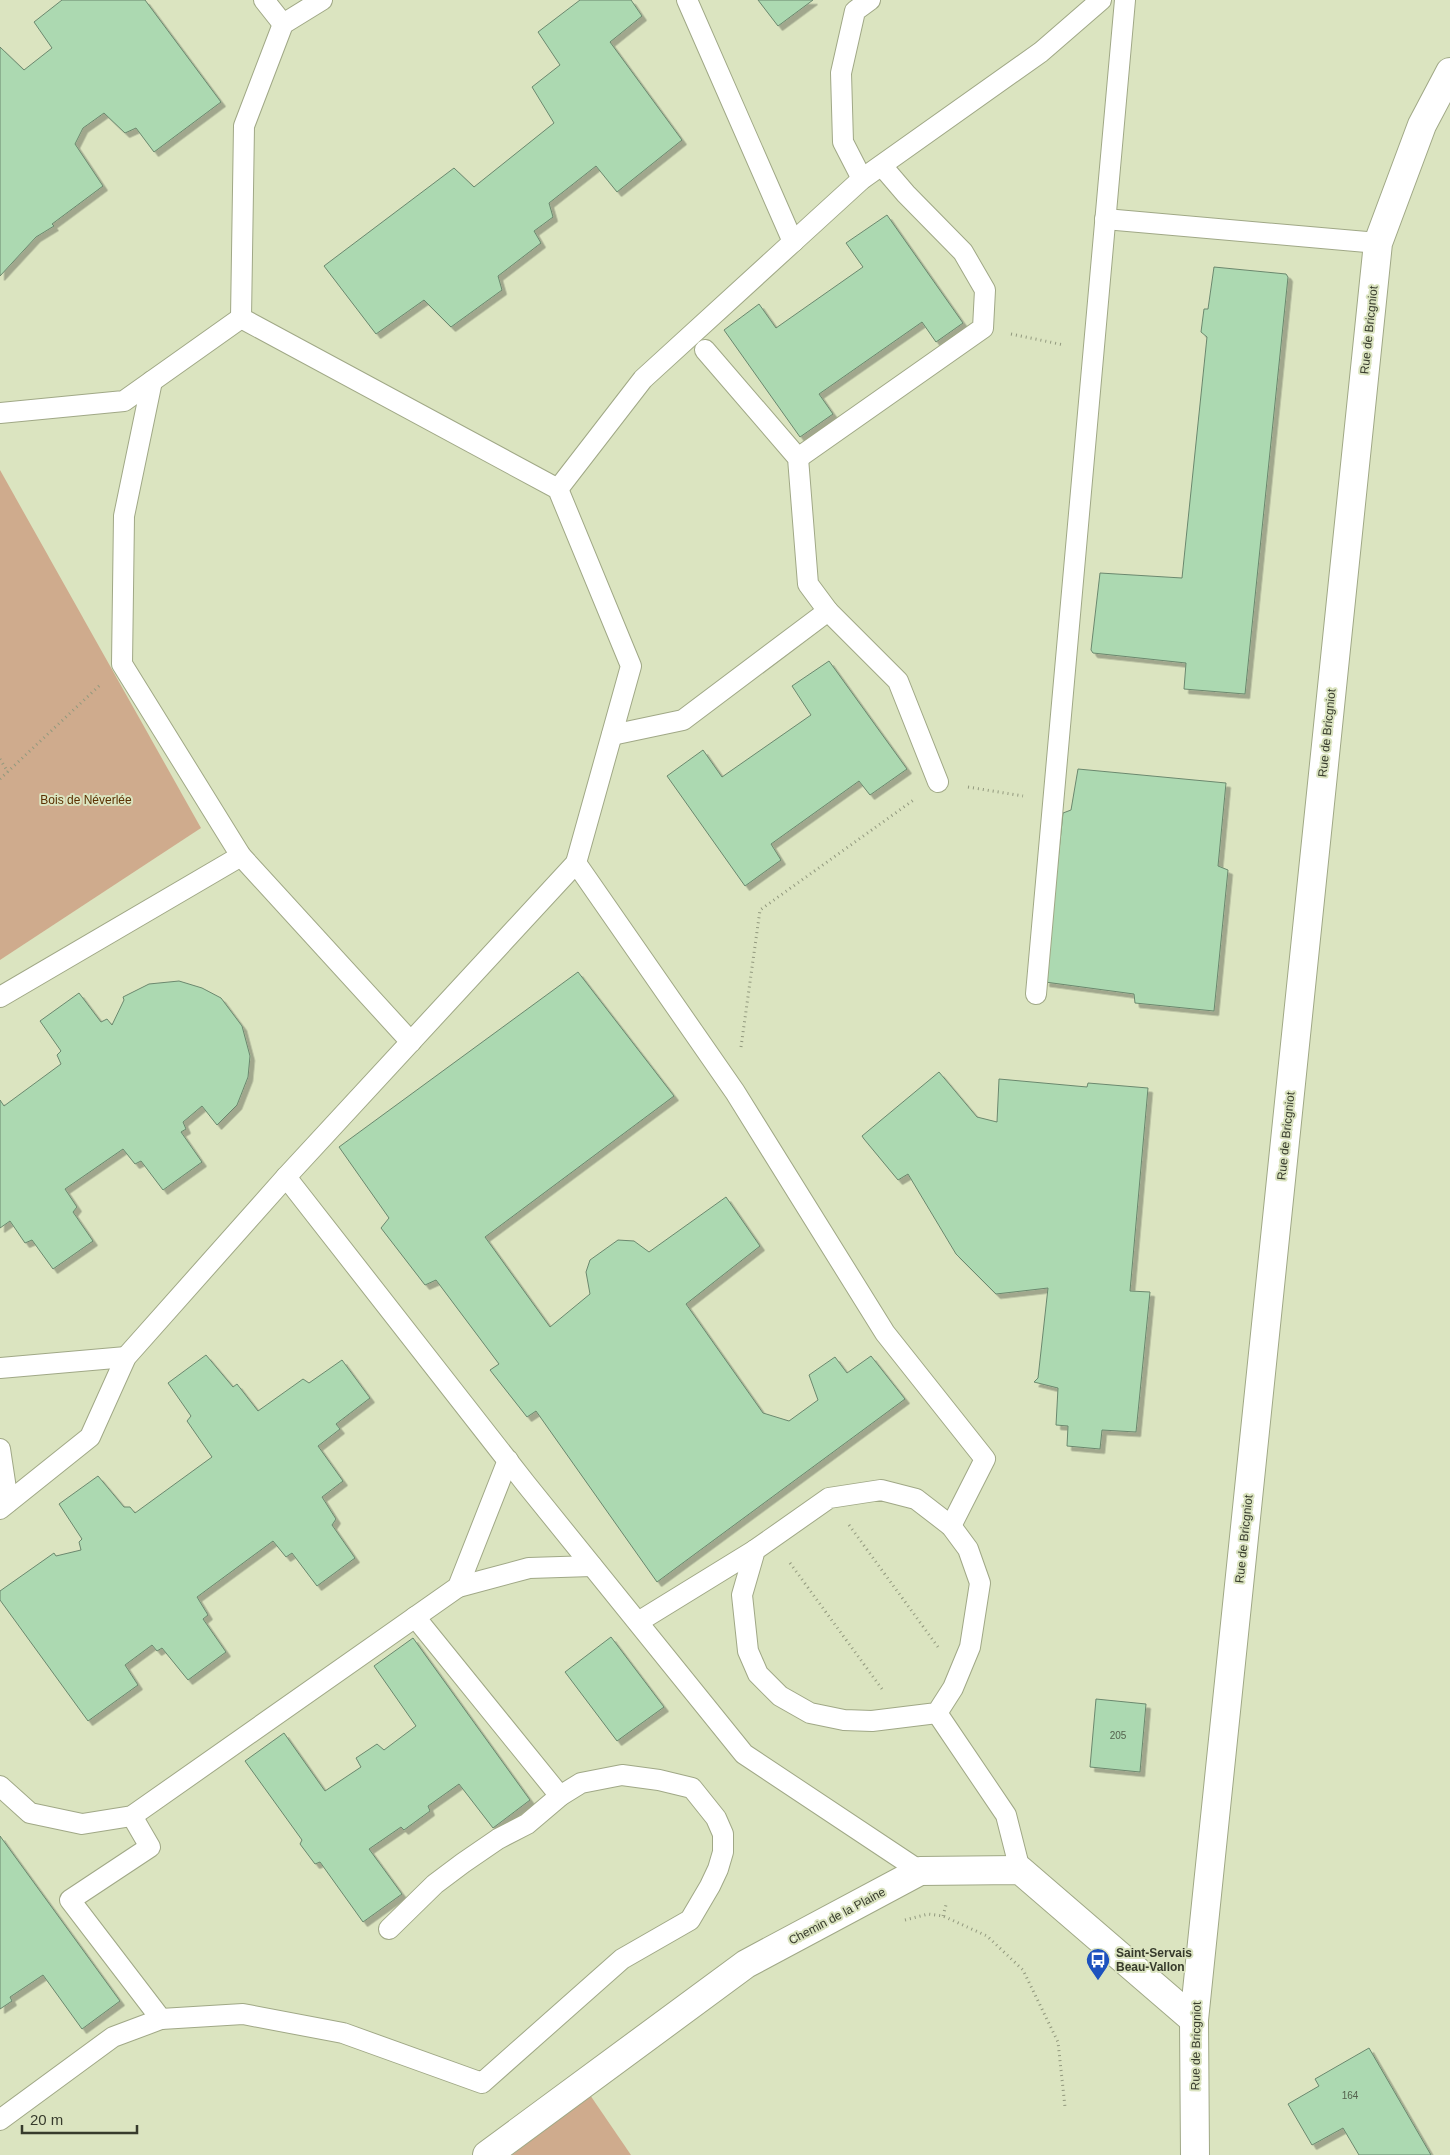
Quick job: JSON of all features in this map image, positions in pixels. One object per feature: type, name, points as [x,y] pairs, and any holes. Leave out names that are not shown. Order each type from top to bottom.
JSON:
[{"type":"street","name":"Rue de Bricgniot","points":[[1195,2155],[1194,2020],[1378,243],[1422,125],[1450,72]]},
{"type":"street","points":[[1020,1870],[1194,2020]]},
{"type":"street","name":"Chemin de la Plaine","points":[[487,2155],[746,1964],[920,1871],[1020,1870]]},
{"type":"lane","points":[[264,0],[282,24]]},
{"type":"lane","points":[[240,318],[244,126],[282,24],[322,0]]},
{"type":"lane","points":[[687,0],[793,242]]},
{"type":"lane","points":[[862,179],[843,142],[841,73],[855,11],[870,0]]},
{"type":"lane","points":[[558,489],[644,379],[862,179],[1040,52],[1101,0]]},
{"type":"lane","points":[[1036,994],[1125,0]]},
{"type":"lane","points":[[798,458],[984,328],[986,290],[963,252],[906,194],[882,166]]},
{"type":"lane","points":[[1105,219],[1378,243]]},
{"type":"lane","points":[[0,414],[124,401],[240,318]]},
{"type":"lane","points":[[4,1505],[90,1437],[126,1357],[286,1177],[576,863],[630,666],[558,489],[240,318]]},
{"type":"lane","points":[[705,350],[798,458],[808,584],[828,612],[898,681],[938,782]]},
{"type":"lane","points":[[152,382],[124,516],[122,664],[241,856],[411,1042]]},
{"type":"lane","points":[[612,735],[683,720],[828,612]]},
{"type":"lane","points":[[0,997],[241,856]]},
{"type":"lane","points":[[576,863],[735,1092],[885,1333],[985,1459],[951,1526]]},
{"type":"lane","points":[[286,1177],[592,1566],[744,1754],[920,1871]]},
{"type":"lane","points":[[0,1368],[126,1357]]},
{"type":"lane","points":[[0,1449],[4,1505]]},
{"type":"lane","points":[[458,1586],[508,1460]]},
{"type":"lane","points":[[638,1622],[755,1550],[829,1498],[881,1490],[916,1499],[951,1526],[968,1549],[980,1583],[970,1647],[953,1688],[937,1713]]},
{"type":"lane","points":[[755,1550],[742,1595],[748,1651],[758,1674],[780,1696],[810,1713],[844,1720],[872,1721],[937,1713]]},
{"type":"lane","points":[[3,1793],[30,1813],[82,1824],[132,1816],[458,1586],[529,1568],[592,1566]]},
{"type":"lane","points":[[415,1617],[560,1796]]},
{"type":"lane","points":[[937,1713],[1006,1815],[1020,1870]]},
{"type":"lane","points":[[0,2120],[113,2037],[160,2019],[243,2014],[334,2032],[482,2083],[622,1959],[690,1920],[718,1869],[723,1852],[723,1834],[720,1826],[692,1788],[659,1780],[622,1775],[581,1783],[560,1796],[527,1824],[498,1839],[435,1884],[389,1929]]},
{"type":"lane","points":[[132,1816],[150,1846],[70,1900],[160,2019]]},
{"type":"path","points":[[984,328],[1093,352]]},
{"type":"path","points":[[0,780],[122,664]]},
{"type":"path","points":[[0,759],[8,772]]},
{"type":"path","points":[[735,1092],[760,910],[938,782],[1053,801]]},
{"type":"path","points":[[829,1498],[959,1675]]},
{"type":"path","points":[[772,1538],[902,1717]]},
{"type":"path","points":[[903,1920],[928,1914],[943,1916],[987,1936],[1023,1970],[1058,2042],[1065,2107]]},
{"type":"green space","name":"Bois de Néverlée","points":[[0,470],[201,828],[0,960]]},
{"type":"green space","points":[[590,2095],[631,2155],[512,2155]]},
{"type":"building","points":[[62,0],[145,0],[221,102],[154,152],[136,128],[125,133],[104,113],[83,128],[75,144],[103,186],[52,224],[54,226],[36,237],[0,276],[0,47],[24,70],[52,48],[34,22]]},
{"type":"building","points":[[580,0],[631,0],[642,16],[610,42],[682,140],[617,192],[596,166],[549,203],[553,217],[534,231],[541,243],[498,276],[502,290],[451,327],[424,300],[376,334],[324,266],[454,168],[474,187],[554,123],[532,87],[560,65],[538,32]]},
{"type":"building","points":[[758,0],[813,0],[778,26]]},
{"type":"building","points":[[887,215],[963,323],[936,342],[922,322],[819,394],[833,414],[800,437],[724,330],[759,304],[776,328],[863,267],[846,243]]},
{"type":"building","points":[[1214,267],[1286,274],[1288,277],[1245,694],[1184,689],[1186,663],[1093,653],[1091,650],[1100,573],[1182,578],[1207,337],[1201,332],[1204,309],[1208,309]]},
{"type":"building","points":[[829,661],[907,769],[870,795],[859,781],[771,844],[781,860],[745,886],[667,776],[703,750],[722,777],[811,715],[792,686]]},
{"type":"building","points":[[1078,769],[1226,783],[1218,866],[1228,870],[1214,1011],[1135,1003],[1134,994],[1045,982],[1063,813],[1071,810]]},
{"type":"building","points":[[578,972],[674,1096],[485,1237],[550,1327],[590,1294],[586,1272],[590,1260],[618,1240],[634,1241],[649,1252],[726,1197],[760,1246],[686,1304],[763,1413],[789,1421],[818,1400],[809,1375],[835,1357],[847,1373],[871,1356],[905,1399],[657,1582],[536,1411],[527,1417],[490,1370],[499,1364],[436,1280],[425,1285],[381,1228],[389,1218],[339,1147]]},
{"type":"building","points":[[179,981],[202,988],[221,998],[242,1026],[250,1056],[248,1077],[237,1105],[217,1125],[202,1106],[183,1122],[186,1129],[181,1132],[202,1162],[163,1190],[141,1161],[135,1164],[123,1149],[65,1189],[77,1207],[73,1212],[93,1241],[53,1269],[32,1240],[25,1243],[10,1221],[0,1228],[0,1100],[4,1106],[61,1064],[57,1055],[61,1051],[40,1021],[79,993],[101,1022],[107,1019],[112,1025],[124,1000],[123,997],[149,984]]},
{"type":"building","points":[[939,1072],[977,1117],[997,1122],[999,1079],[1087,1087],[1088,1083],[1148,1088],[1130,1291],[1150,1292],[1136,1432],[1102,1430],[1100,1449],[1067,1446],[1068,1426],[1056,1425],[1058,1388],[1034,1382],[1038,1378],[1048,1288],[996,1294],[956,1254],[908,1174],[898,1180],[862,1136]]},
{"type":"building","points":[[206,1355],[233,1387],[237,1384],[258,1411],[303,1379],[309,1383],[342,1360],[370,1398],[336,1424],[340,1429],[318,1446],[343,1481],[322,1497],[336,1519],[332,1525],[355,1558],[317,1586],[292,1553],[286,1557],[273,1541],[197,1597],[208,1615],[203,1619],[226,1652],[188,1680],[162,1648],[157,1651],[152,1645],[125,1665],[138,1685],[88,1721],[0,1600],[0,1591],[54,1553],[56,1556],[81,1550],[79,1542],[82,1539],[59,1504],[98,1476],[124,1507],[130,1507],[135,1513],[212,1457],[187,1421],[191,1416],[168,1383]]},
{"type":"building","points":[[611,1637],[664,1707],[617,1741],[565,1672]]},
{"type":"building","points":[[413,1638],[530,1800],[493,1828],[459,1784],[428,1806],[430,1811],[404,1830],[401,1827],[369,1849],[402,1894],[363,1922],[320,1862],[315,1864],[300,1844],[302,1840],[245,1761],[284,1733],[325,1791],[361,1767],[356,1758],[377,1744],[384,1750],[416,1726],[374,1666]]},
{"type":"building","points":[[1096,1699],[1146,1704],[1140,1772],[1090,1767]]},
{"type":"building","points":[[0,1836],[120,2001],[82,2029],[43,1975],[10,1997],[12,2001],[0,2009]]},
{"type":"building","points":[[1369,2048],[1431,2155],[1359,2155],[1343,2128],[1312,2145],[1288,2104],[1319,2086],[1315,2079]]},
{"type":"place","name":"Saint-Servais Beau-Vallon","points":[[1098,1981]]}]
